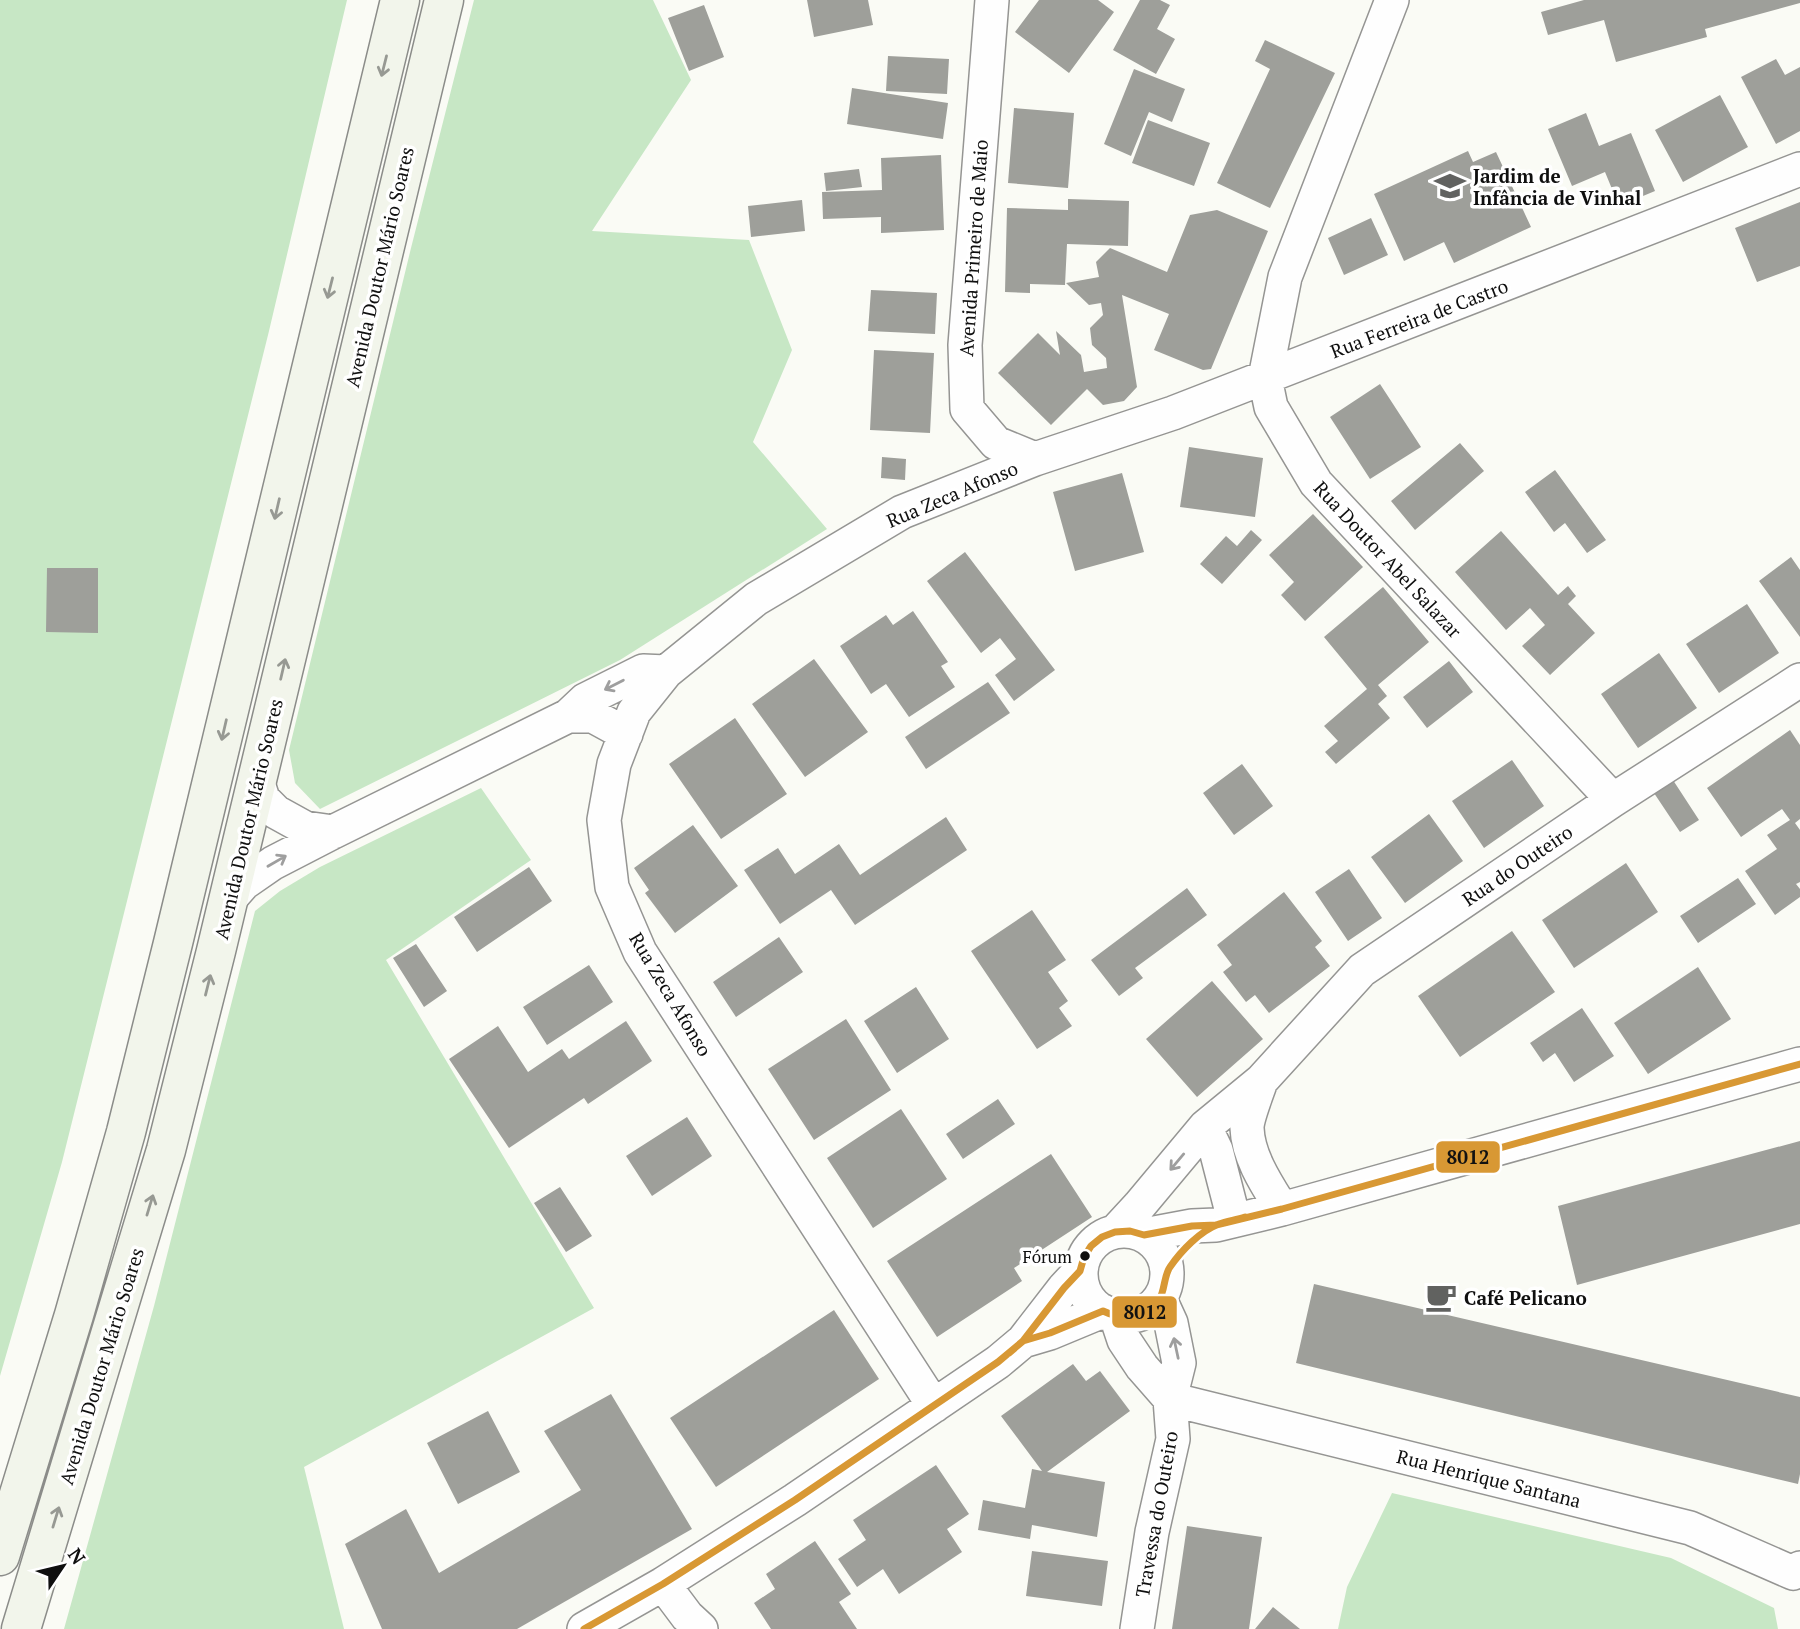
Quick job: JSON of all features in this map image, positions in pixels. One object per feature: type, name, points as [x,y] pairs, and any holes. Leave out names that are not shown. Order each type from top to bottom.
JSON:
[{"type":"main road","points":[[0,1556],[74,1315],[126,1132],[400,0]]},
{"type":"main road","name":"Avenida Doutor Mário Soares","points":[[21,1629],[166,1150],[444,0]]},
{"type":"street","name":"Avenida Primeiro de Maio","points":[[992,0],[965,345],[968,409],[996,443],[1035,459]]},
{"type":"street","name":"Rua Doutor Abel Salazar","points":[[1392,0],[1285,276],[1265,378],[1271,407],[1316,483],[1613,800]]},
{"type":"street","name":"Rua Ferreira de Castro","points":[[1035,459],[1172,413],[1265,378],[1800,169]]},
{"type":"street","name":"Rua Zeca Afonso","points":[[934,1406],[640,952],[611,887],[604,820],[614,764],[634,712],[666,672],[756,599],[902,512],[1035,459]]},
{"type":"street","points":[[228,901],[244,883],[273,863],[568,716],[585,700],[643,671],[666,672]]},
{"type":"street","name":"Rua do Outeiro","points":[[1129,1233],[1139,1206],[1205,1128],[1261,1081],[1362,970],[1613,800],[1800,680]]},
{"type":"street","points":[[568,716],[593,716],[626,734]]},
{"type":"street","points":[[257,780],[263,799],[276,812],[305,828],[333,832]]},
{"type":"street","points":[[1225,1223],[1194,1242],[1163,1285],[1150,1309],[1137,1316],[1123,1318],[1097,1308],[1087,1298],[1080,1271],[1091,1245],[1102,1237],[1225,1223],[1282,1209],[1800,1064]]},
{"type":"street","name":"Rua do Outeiro","points":[[1261,1081],[1247,1127],[1252,1152],[1282,1209]]},
{"type":"street","points":[[1205,1128],[1216,1150],[1225,1223]]},
{"type":"street","points":[[1129,1233],[1155,1244],[1163,1256],[1163,1285]]},
{"type":"street","points":[[584,1629],[663,1584],[795,1500],[998,1362],[1023,1341],[1056,1297],[1080,1271]]},
{"type":"street","name":"Travessa do Outeiro","points":[[1137,1629],[1152,1532],[1173,1439],[1170,1399],[1179,1363],[1163,1285]]},
{"type":"street","points":[[1023,1341],[1110,1314]]},
{"type":"street","points":[[1110,1314],[1142,1367],[1170,1399]]},
{"type":"street","name":"Rua Henrique Santana","points":[[1170,1399],[1690,1528],[1798,1576]]},
{"type":"street","points":[[663,1584],[687,1616],[701,1629]]},
{"type":"green space","points":[[0,0],[347,0],[269,331],[62,1162],[0,1376]]},
{"type":"green space","points":[[474,0],[653,0],[691,80],[592,231],[749,240],[792,350],[753,442],[827,529],[620,660],[320,809],[295,783],[289,750]]},
{"type":"green space","points":[[481,788],[531,860],[386,960],[594,1308],[304,1467],[344,1629],[64,1629],[154,1306],[255,911],[280,891],[320,867]]},
{"type":"green space","points":[[1392,1493],[1671,1558],[1774,1608],[1778,1629],[1338,1629],[1347,1587]]},
{"type":"building","points":[[807,0],[868,0],[873,25],[814,37]]},
{"type":"building","points":[[1039,0],[1098,0],[1114,12],[1069,73],[1015,32]]},
{"type":"building","points":[[1140,0],[1160,0],[1170,5],[1157,29],[1175,39],[1156,74],[1113,50]]},
{"type":"building","points":[[1584,0],[1800,0],[1800,3],[1705,29],[1707,37],[1616,62],[1604,20],[1548,35],[1541,12]]},
{"type":"building","points":[[704,5],[724,57],[689,71],[668,18]]},
{"type":"building","points":[[1265,40],[1335,73],[1270,208],[1217,183],[1270,69],[1255,61]]},
{"type":"building","points":[[888,56],[949,59],[947,94],[886,91]]},
{"type":"building","points":[[1776,59],[1785,75],[1800,67],[1800,131],[1776,144],[1741,77]]},
{"type":"building","points":[[1134,69],[1185,89],[1172,122],[1149,112],[1131,156],[1104,144]]},
{"type":"building","points":[[852,88],[948,103],[943,139],[847,124]]},
{"type":"building","points":[[1720,95],[1748,147],[1683,182],[1655,130]]},
{"type":"building","points":[[1014,108],[1074,113],[1068,188],[1008,183]]},
{"type":"building","points":[[1586,113],[1599,146],[1631,133],[1655,191],[1619,206],[1605,172],[1572,186],[1548,129]]},
{"type":"building","points":[[1148,120],[1210,143],[1194,186],[1132,163]]},
{"type":"building","points":[[1468,151],[1473,162],[1496,152],[1531,227],[1454,263],[1444,242],[1404,261],[1374,194]]},
{"type":"building","points":[[941,155],[944,230],[881,233],[881,217],[823,219],[822,192],[882,190],[881,158]]},
{"type":"building","points":[[859,169],[862,187],[826,191],[824,173]]},
{"type":"building","points":[[1068,199],[1129,201],[1128,246],[1067,244],[1065,285],[1030,284],[1030,293],[1005,292],[1007,208],[1068,210]]},
{"type":"building","points":[[802,200],[805,231],[751,237],[748,206]]},
{"type":"building","points":[[1800,202],[1800,266],[1757,282],[1735,228]]},
{"type":"building","points":[[1217,210],[1268,231],[1211,369],[1203,370],[1154,350],[1169,314],[1122,295],[1137,387],[1124,401],[1103,405],[1087,389],[1051,425],[998,373],[1038,333],[1060,355],[1056,331],[1081,355],[1084,372],[1107,368],[1106,358],[1092,345],[1090,328],[1103,315],[1101,303],[1089,305],[1066,283],[1099,277],[1096,262],[1110,248],[1167,272],[1190,215]]},
{"type":"building","points":[[1371,218],[1388,255],[1344,275],[1328,238]]},
{"type":"building","points":[[871,290],[937,293],[935,334],[868,331]]},
{"type":"building","points":[[874,350],[934,353],[930,433],[870,430]]},
{"type":"building","points":[[1380,384],[1421,447],[1370,479],[1330,417]]},
{"type":"building","points":[[1460,443],[1484,471],[1415,530],[1391,501]]},
{"type":"building","points":[[1189,447],[1263,458],[1255,517],[1180,507]]},
{"type":"building","points":[[882,457],[906,459],[905,480],[881,478]]},
{"type":"building","points":[[1555,470],[1606,540],[1587,553],[1565,523],[1554,532],[1525,492]]},
{"type":"building","points":[[1122,473],[1144,552],[1075,571],[1053,492]]},
{"type":"building","points":[[1313,514],[1363,567],[1305,621],[1281,595],[1294,582],[1269,555]]},
{"type":"building","points":[[1251,530],[1262,540],[1222,584],[1200,564],[1226,536],[1237,546]]},
{"type":"building","points":[[1501,531],[1558,595],[1568,586],[1576,596],[1568,604],[1595,633],[1550,675],[1522,646],[1545,625],[1530,608],[1506,630],[1455,572]]},
{"type":"building","points":[[965,552],[1055,670],[1014,701],[995,675],[1016,659],[1000,638],[981,653],[927,581]]},
{"type":"building","points":[[1791,557],[1800,570],[1800,637],[1759,581]]},
{"type":"building","points":[[47,568],[98,568],[98,633],[46,632]]},
{"type":"building","points":[[1383,587],[1429,642],[1378,685],[1387,696],[1378,704],[1390,718],[1336,764],[1325,752],[1338,741],[1324,726],[1367,689],[1324,637]]},
{"type":"building","points":[[1747,604],[1779,653],[1719,693],[1686,644]]},
{"type":"building","points":[[913,611],[948,662],[941,666],[955,687],[909,717],[886,684],[871,694],[840,646],[886,615],[893,625]]},
{"type":"building","points":[[1659,653],[1697,708],[1638,748],[1601,694]]},
{"type":"building","points":[[814,659],[868,732],[805,777],[752,704]]},
{"type":"building","points":[[1449,661],[1473,692],[1427,728],[1403,697]]},
{"type":"building","points":[[988,682],[1010,713],[926,769],[905,737]]},
{"type":"building","points":[[735,718],[787,794],[721,839],[669,764]]},
{"type":"building","points":[[1790,730],[1800,745],[1800,819],[1795,823],[1800,830],[1800,882],[1796,884],[1800,889],[1800,897],[1775,915],[1745,871],[1777,849],[1767,835],[1790,820],[1782,809],[1741,837],[1707,788]]},
{"type":"building","points":[[1512,760],[1544,806],[1484,848],[1452,801]]},
{"type":"building","points":[[1242,764],[1273,806],[1234,835],[1203,793]]},
{"type":"building","points":[[1671,777],[1699,820],[1680,832],[1652,790]]},
{"type":"building","points":[[1429,814],[1463,861],[1405,903],[1371,857]]},
{"type":"building","points":[[946,817],[967,850],[855,925],[831,890],[780,924],[744,870],[778,848],[795,874],[839,844],[860,875]]},
{"type":"building","points":[[693,825],[738,886],[675,933],[645,893],[649,890],[634,868]]},
{"type":"building","points":[[1626,863],[1658,912],[1574,968],[1542,920]]},
{"type":"building","points":[[529,867],[552,901],[477,952],[454,917]]},
{"type":"building","points":[[1349,869],[1382,918],[1348,941],[1315,892]]},
{"type":"building","points":[[1738,878],[1756,904],[1698,943],[1680,916]]},
{"type":"building","points":[[1187,888],[1207,915],[1135,968],[1143,978],[1119,996],[1091,960]]},
{"type":"building","points":[[1284,892],[1322,941],[1315,947],[1330,966],[1269,1013],[1255,995],[1246,1002],[1223,972],[1232,965],[1217,945]]},
{"type":"building","points":[[1032,910],[1066,960],[1048,972],[1068,1001],[1059,1008],[1072,1026],[1037,1049],[971,951]]},
{"type":"building","points":[[1512,931],[1555,992],[1460,1057],[1418,996]]},
{"type":"building","points":[[779,937],[803,972],[736,1017],[713,982]]},
{"type":"building","points":[[416,944],[447,991],[424,1007],[393,958]]},
{"type":"building","points":[[589,965],[613,1002],[547,1045],[523,1007]]},
{"type":"building","points":[[1698,967],[1731,1019],[1648,1074],[1614,1023]]},
{"type":"building","points":[[1212,981],[1263,1039],[1197,1097],[1146,1039]]},
{"type":"building","points":[[916,987],[949,1039],[897,1073],[864,1021]]},
{"type":"building","points":[[1582,1008],[1614,1056],[1574,1082],[1555,1053],[1543,1062],[1530,1043]]},
{"type":"building","points":[[846,1019],[891,1090],[814,1140],[768,1069]]},
{"type":"building","points":[[626,1021],[652,1061],[588,1104],[584,1098],[509,1148],[449,1059],[498,1026],[528,1072],[562,1049],[569,1059]]},
{"type":"building","points":[[998,1099],[1015,1124],[963,1159],[946,1134]]},
{"type":"building","points":[[901,1109],[947,1179],[873,1228],[827,1158]]},
{"type":"building","points":[[687,1117],[712,1156],[652,1196],[626,1156]]},
{"type":"building","points":[[1800,1141],[1800,1224],[1577,1285],[1558,1206]]},
{"type":"building","points":[[1051,1154],[1092,1217],[1014,1268],[1022,1281],[937,1337],[887,1261]]},
{"type":"building","points":[[560,1187],[592,1236],[566,1252],[534,1203]]},
{"type":"building","points":[[1314,1284],[1800,1397],[1798,1484],[1296,1363]]},
{"type":"building","points":[[834,1310],[879,1379],[716,1487],[670,1418]]},
{"type":"building","points":[[1073,1364],[1086,1381],[1100,1371],[1130,1411],[1047,1472],[1105,1482],[1097,1537],[1032,1525],[1030,1539],[978,1530],[983,1500],[1025,1508],[1032,1469],[1042,1471],[1001,1416]]},
{"type":"building","points":[[611,1394],[692,1529],[517,1629],[382,1629],[345,1544],[406,1509],[439,1573],[581,1490],[544,1431]]},
{"type":"building","points":[[488,1411],[520,1472],[458,1504],[427,1443]]},
{"type":"building","points":[[936,1465],[969,1514],[947,1529],[962,1552],[899,1594],[883,1569],[857,1587],[838,1559],[866,1540],[853,1520]]},
{"type":"building","points":[[1187,1526],[1262,1537],[1249,1629],[1172,1629]]},
{"type":"building","points":[[815,1541],[851,1594],[839,1602],[857,1629],[771,1629],[754,1603],[775,1589],[766,1574]]},
{"type":"building","points":[[1032,1551],[1108,1561],[1102,1606],[1026,1596]]},
{"type":"building","points":[[1273,1607],[1300,1629],[1255,1629]]},
{"type":"transit line","name":"8012","points":[[584,1629],[663,1584],[795,1500],[998,1362],[1023,1341],[1080,1271],[1091,1246],[1102,1237],[1115,1232],[1130,1231],[1144,1235],[1192,1226],[1216,1225],[1282,1209],[1800,1064]]},
{"type":"transit line","name":"8012","points":[[1009,1353],[1023,1341],[1103,1311],[1120,1316],[1145,1312],[1158,1301],[1168,1270],[1191,1242],[1212,1227],[1245,1217]]},
{"type":"place","name":"Jardim de Infância de Vinhal","points":[[1450,186]]},
{"type":"place","name":"Fórum","points":[[1085,1256]]},
{"type":"place","name":"Café Pelicano","points":[[1441,1297]]}]
